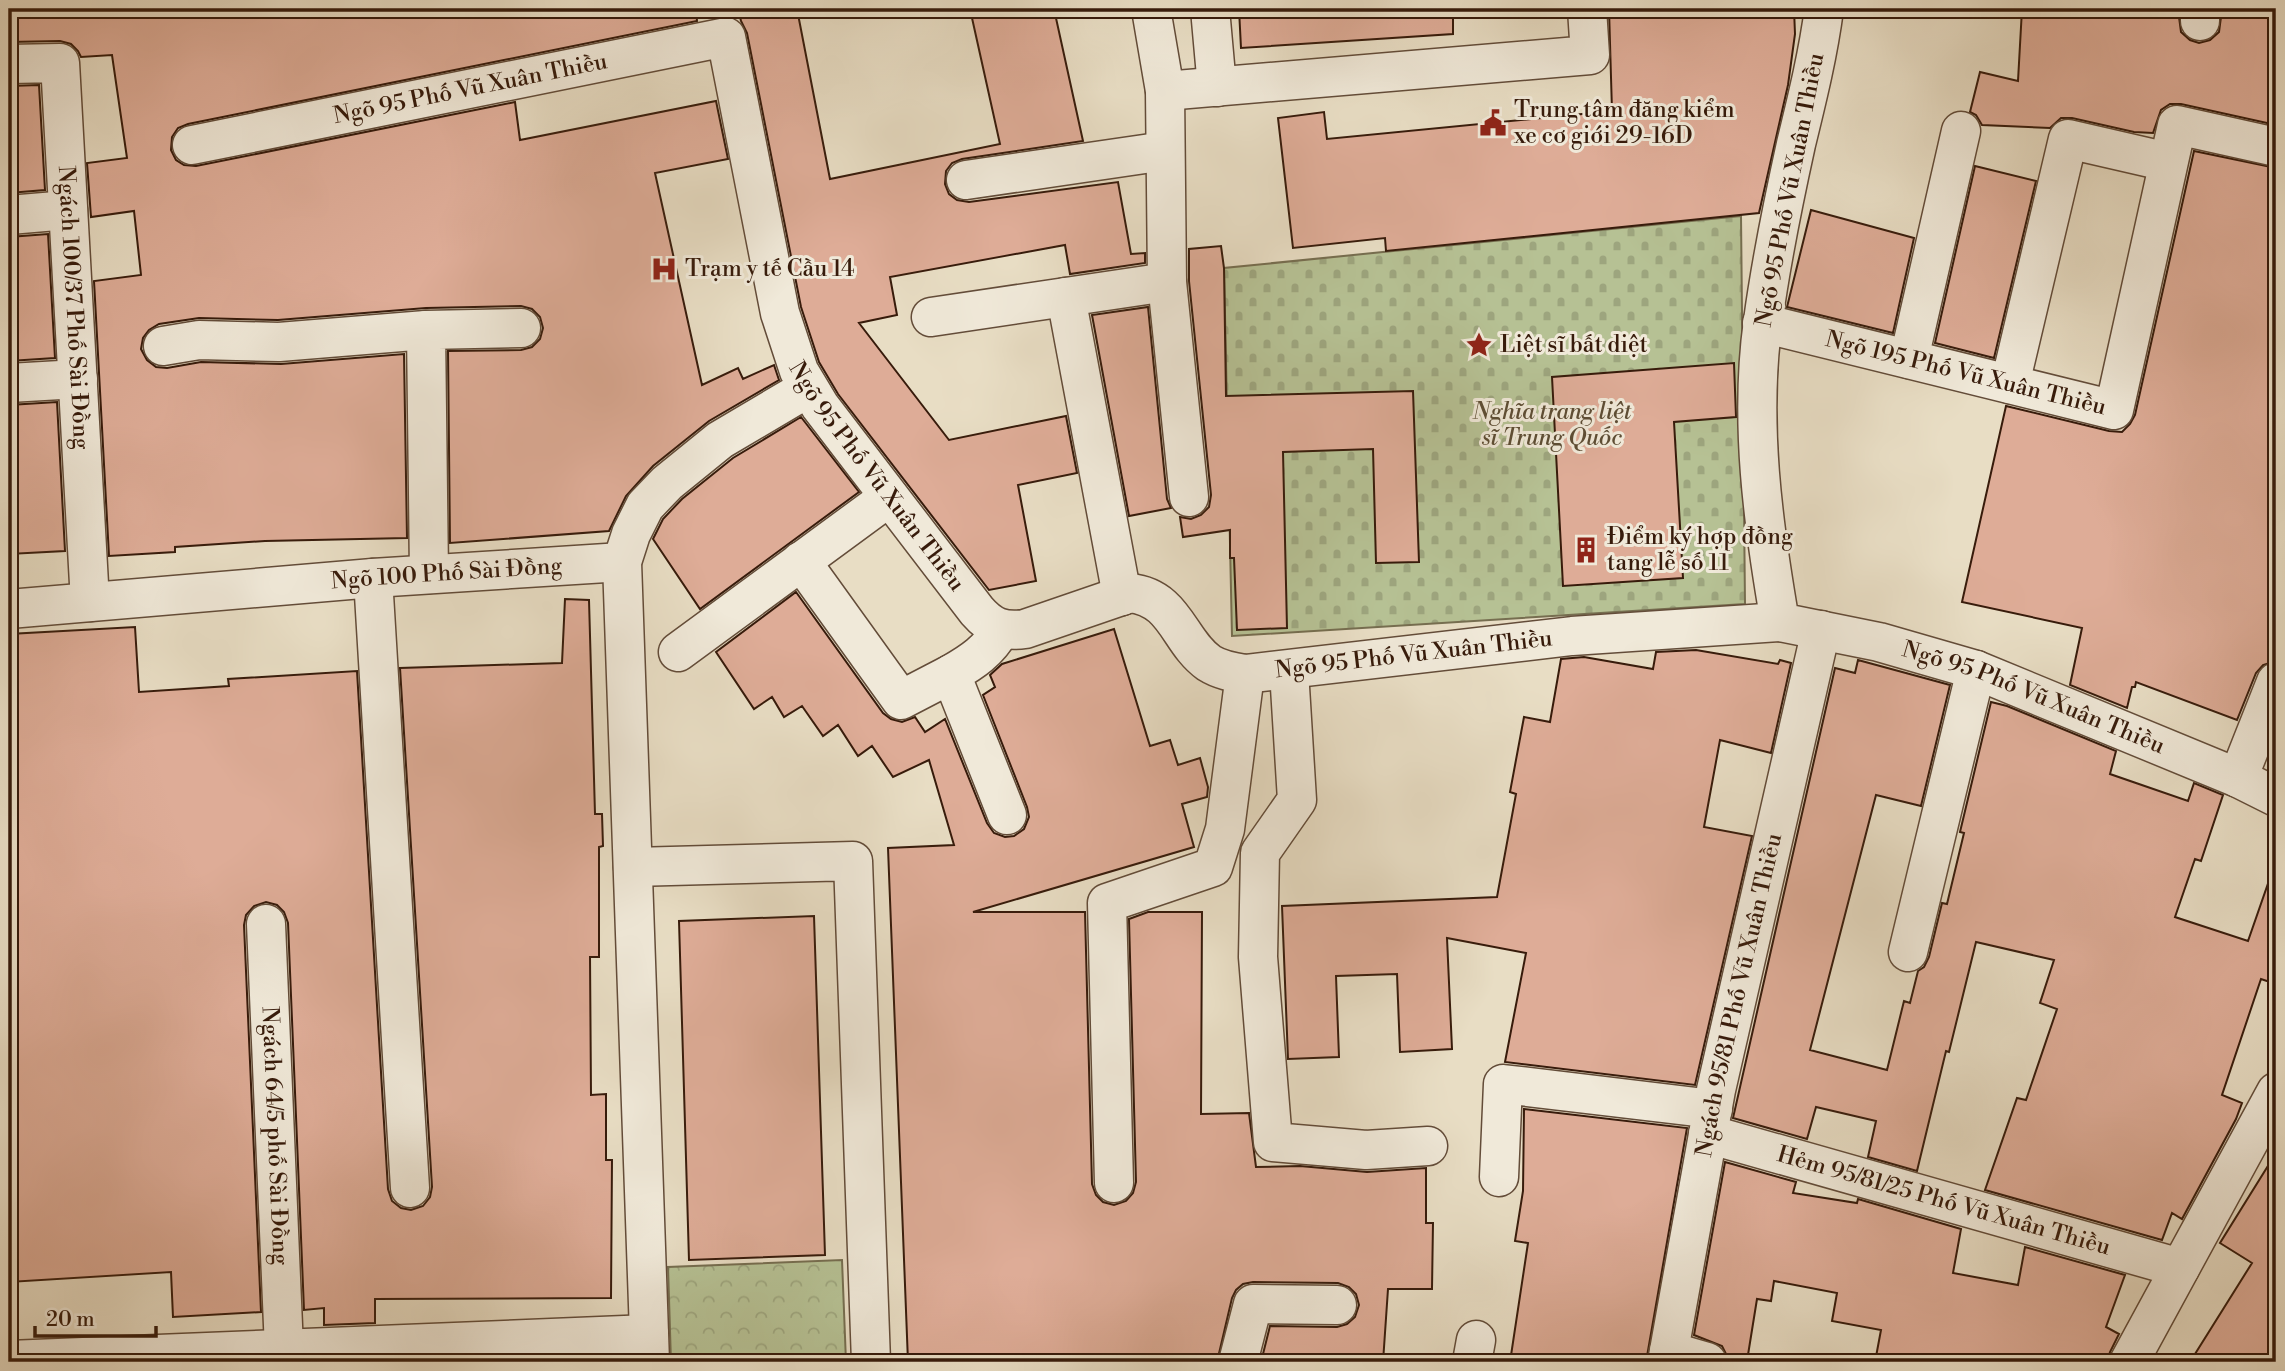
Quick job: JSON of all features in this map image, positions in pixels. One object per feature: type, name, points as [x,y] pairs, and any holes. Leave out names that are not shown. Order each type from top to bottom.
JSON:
[{"type":"street","points":[[1151,9],[1165,91],[1167,282],[1189,497]]},
{"type":"street","points":[[1210,9],[1217,87]]},
{"type":"street","points":[[1165,91],[1590,55],[1587,9]]},
{"type":"street","name":"Ngõ 95 Phố Vũ Xuân Thiều","points":[[1780,622],[1769,557],[1757,433],[1762,323],[1778,227],[1815,65],[1824,9]]},
{"type":"street","name":"Ngõ 95 Phố Vũ Xuân Thiều","points":[[192,145],[726,37],[780,313],[791,352],[808,388],[889,497],[977,611],[985,620],[1001,629],[1025,629],[1130,593],[1142,594],[1171,615],[1209,662],[1222,669],[1245,674],[1572,636],[1780,622],[1879,642],[1976,670],[2238,778],[2276,797]]},
{"type":"street","name":"Ngách 100/37 Phố Sài Đồng","points":[[9,64],[60,63],[90,602]]},
{"type":"street","name":"Ngõ 195 Phố Vũ Xuân Thiều","points":[[1762,323],[2114,410],[2177,125],[2276,147]]},
{"type":"street","points":[[1909,359],[1961,131]]},
{"type":"street","points":[[2010,384],[2068,139],[2168,162]]},
{"type":"street","points":[[966,180],[1165,151]]},
{"type":"street","points":[[9,215],[68,210]]},
{"type":"street","points":[[931,317],[1167,282]]},
{"type":"street","points":[[1066,297],[1122,596]]},
{"type":"street","points":[[163,346],[199,340],[279,342],[426,330],[521,328]]},
{"type":"street","points":[[426,330],[429,574]]},
{"type":"street","points":[[9,383],[78,379]]},
{"type":"street","points":[[9,1360],[192,1357],[284,1349],[650,1348],[622,562],[631,534],[645,506],[667,483],[720,440],[808,388]]},
{"type":"street","points":[[678,652],[889,497]]},
{"type":"street","points":[[801,561],[901,701],[983,653],[994,642],[1001,629]]},
{"type":"street","name":"Ngõ 100 Phố Sài Đồng","points":[[9,609],[373,578],[622,562]]},
{"type":"street","points":[[373,578],[410,1188]]},
{"type":"street","name":"Ngách 95/81 Phố Vũ Xuân Thiều","points":[[1668,1357],[1710,1121],[1821,630]]},
{"type":"street","points":[[1908,953],[1976,670]]},
{"type":"street","points":[[1289,671],[1297,800],[1260,853],[1258,957],[1273,1142],[1366,1150],[1428,1146]]},
{"type":"street","points":[[951,674],[1007,815]]},
{"type":"street","points":[[1114,1183],[1107,903],[1213,867],[1225,829],[1245,674]]},
{"type":"street","points":[[2238,778],[2276,682]]},
{"type":"street","points":[[633,867],[853,861],[871,1362]]},
{"type":"street","name":"Ngách 64/5 phố Sài Đồng","points":[[266,924],[284,1349]]},
{"type":"street","name":"Hẻm 95/81/25 Phố Vũ Xuân Thiều","points":[[1499,1177],[1503,1084],[1710,1121],[2180,1268]]},
{"type":"street","points":[[2129,1362],[2276,1092]]},
{"type":"street","points":[[1238,1362],[1253,1304],[1337,1305]]},
{"type":"street","points":[[1668,1357],[1707,1362]]},
{"type":"green space","name":"Nghĩa trang liệt sĩ Trung Quốc","points":[[1741,216],[1745,604],[1232,636],[1224,268]]},
{"type":"green space","points":[[842,1260],[846,1362],[671,1362],[668,1267]]},
{"type":"building","points":[[9,9],[696,9],[697,21],[188,124],[178,128],[172,137],[171,150],[176,160],[184,165],[196,166],[515,102],[520,140],[716,101],[728,159],[655,173],[702,385],[738,368],[743,379],[774,365],[779,380],[709,421],[653,466],[626,496],[609,531],[450,543],[448,351],[521,350],[532,347],[540,339],[543,328],[540,317],[532,309],[521,306],[426,308],[278,320],[199,318],[159,324],[143,338],[141,349],[147,360],[156,367],[167,368],[201,362],[281,364],[404,354],[407,538],[265,541],[175,547],[175,552],[109,556],[94,281],[141,275],[134,211],[91,217],[87,163],[127,158],[112,55],[81,57],[71,44],[60,41],[9,42]]},
{"type":"building","points":[[738,9],[797,9],[830,179],[1000,144],[970,9],[1054,9],[1083,141],[962,159],[952,163],[946,171],[945,184],[949,194],[957,200],[969,202],[1118,182],[1131,254],[1145,253],[1145,263],[1070,274],[1065,245],[890,277],[897,315],[859,323],[949,440],[1066,416],[1077,473],[1018,485],[1036,581],[989,590],[838,394],[819,362],[801,307],[747,33]]},
{"type":"building","points":[[1239,9],[1453,9],[1453,34],[1241,48]]},
{"type":"building","points":[[1609,9],[1794,9],[1795,34],[1788,85],[1759,213],[1386,251],[1385,238],[1293,248],[1278,118],[1324,112],[1327,139],[1612,111]]},
{"type":"building","points":[[2022,9],[2178,9],[2181,32],[2190,40],[2199,43],[2210,40],[2219,32],[2222,9],[2276,9],[2276,125],[2181,104],[2170,104],[2161,110],[2153,133],[2134,132],[2072,118],[2061,118],[2050,128],[1982,125],[1976,115],[1970,112],[1980,72],[2018,81]]},
{"type":"building","points":[[39,85],[45,190],[9,193],[9,86]]},
{"type":"building","points":[[2194,151],[2276,168],[2276,661],[2263,665],[2256,673],[2237,720],[2136,682],[2135,687],[2132,687],[2127,708],[2070,685],[2082,628],[1962,602],[2006,406],[2122,432],[2135,415]]},
{"type":"building","points":[[1975,166],[2036,181],[1994,358],[1935,343]]},
{"type":"building","points":[[1811,210],[1914,238],[1893,333],[1787,307]]},
{"type":"building","points":[[48,234],[55,358],[9,361],[9,237]]},
{"type":"building","points":[[1221,246],[1224,268],[1226,396],[1413,391],[1419,562],[1376,563],[1373,449],[1283,452],[1287,628],[1237,630],[1230,530],[1183,537],[1180,517],[1191,519],[1201,515],[1209,507],[1211,495],[1189,281],[1189,249]]},
{"type":"building","points":[[1148,307],[1167,499],[1171,508],[1129,516],[1092,315]]},
{"type":"building","points":[[1734,363],[1736,417],[1674,422],[1683,578],[1563,586],[1552,377]]},
{"type":"building","points":[[57,402],[65,551],[9,554],[9,405]]},
{"type":"building","points":[[801,417],[859,492],[700,609],[653,539],[663,519],[682,499],[733,458]]},
{"type":"building","points":[[796,592],[883,713],[902,722],[915,717],[925,732],[945,719],[987,823],[994,833],[1005,837],[1014,836],[1024,829],[1029,817],[983,695],[995,687],[990,675],[1002,664],[1114,629],[1150,746],[1170,740],[1178,765],[1200,758],[1208,787],[1207,797],[1182,804],[1194,847],[973,912],[1085,912],[1092,1184],[1096,1195],[1103,1202],[1114,1205],[1126,1201],[1133,1193],[1136,1182],[1129,919],[1148,912],[1202,912],[1201,1114],[1249,1113],[1256,1167],[1300,1166],[1367,1172],[1426,1168],[1426,1223],[1433,1223],[1432,1289],[1388,1289],[1383,1362],[1261,1362],[1270,1326],[1337,1327],[1347,1324],[1355,1317],[1359,1305],[1356,1294],[1349,1287],[1338,1283],[1253,1282],[1243,1284],[1232,1298],[1217,1362],[908,1362],[888,848],[954,845],[929,760],[893,777],[872,746],[858,756],[838,725],[823,736],[802,706],[784,717],[772,697],[754,709],[716,652]]},
{"type":"building","points":[[565,599],[589,600],[595,814],[602,814],[603,846],[599,847],[599,957],[590,957],[591,1095],[606,1094],[606,1160],[612,1160],[611,1298],[375,1299],[375,1323],[324,1325],[324,1308],[304,1310],[288,923],[284,912],[277,905],[266,902],[254,906],[246,915],[244,925],[261,1312],[173,1317],[171,1272],[9,1282],[9,634],[135,627],[139,692],[229,686],[228,679],[357,671],[388,1189],[392,1201],[401,1208],[411,1210],[423,1206],[430,1197],[432,1187],[400,668],[562,663]]},
{"type":"building","points":[[1696,650],[1778,664],[1780,660],[1791,663],[1771,753],[1720,740],[1704,827],[1752,836],[1695,1085],[1505,1062],[1526,953],[1447,938],[1452,1049],[1400,1052],[1397,974],[1336,976],[1339,1057],[1288,1059],[1282,906],[1497,897],[1516,794],[1510,792],[1524,717],[1550,722],[1561,659],[1584,657],[1653,669],[1656,652]]},
{"type":"building","points":[[1858,660],[1950,685],[1921,806],[1876,795],[1810,1050],[1887,1070],[1904,1001],[1910,1003],[1918,971],[1924,967],[1929,957],[1942,903],[1947,904],[1964,833],[1960,832],[1991,702],[2007,706],[2116,751],[2110,774],[2188,801],[2194,783],[2223,795],[2201,861],[2195,859],[2175,917],[2248,941],[2271,875],[2276,876],[2276,984],[2261,979],[2222,1095],[2242,1103],[2182,1219],[2172,1213],[2162,1240],[1985,1190],[2017,1098],[2026,1100],[2057,1009],[2040,1003],[2054,960],[1976,942],[1917,1171],[1868,1157],[1876,1121],[1816,1107],[1807,1139],[1733,1118],[1835,668],[1855,673]]},
{"type":"building","points":[[814,916],[825,1255],[689,1260],[679,921]]},
{"type":"building","points":[[1524,1109],[1687,1128],[1646,1362],[1510,1362],[1528,1243],[1515,1241],[1523,1191]]},
{"type":"building","points":[[2276,1153],[2276,1362],[2190,1362],[2252,1263],[2220,1243]]},
{"type":"building","points":[[1725,1162],[1796,1182],[1793,1193],[1857,1203],[1858,1199],[1961,1229],[1953,1273],[2018,1285],[2025,1247],[2125,1275],[2106,1327],[2119,1334],[2107,1362],[1875,1362],[1881,1330],[1832,1321],[1837,1293],[1774,1281],[1771,1301],[1757,1299],[1747,1361],[1728,1358],[1722,1346],[1694,1335]]},
{"type":"place","name":"Trung tâm đăng kiểm xe cơ giới 29-16D","points":[[1493,123]]},
{"type":"place","name":"Trạm y tế Cầu 14","points":[[664,269]]},
{"type":"place","name":"Liệt sĩ bất diệt","points":[[1479,345]]},
{"type":"place","name":"Điểm ký hợp đồng tang lễ số 11","points":[[1586,550]]}]
